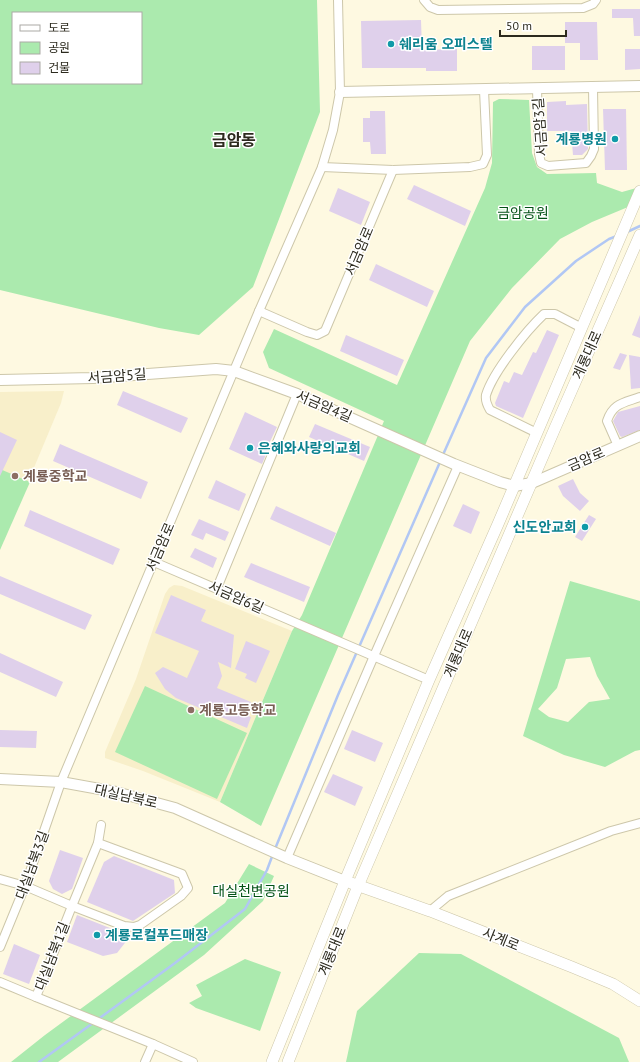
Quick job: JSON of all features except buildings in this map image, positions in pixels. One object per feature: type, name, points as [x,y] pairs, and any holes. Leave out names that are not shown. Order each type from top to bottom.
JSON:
[{"type":"main road","name":"계룡대로","points":[[272,1062],[345,881],[429,680],[639,194]]},
{"type":"main road","name":"계룡대로","points":[[288,1062],[358,886],[640,235]]},
{"type":"main road","points":[[345,881],[358,886]]},
{"type":"main road","name":"사계로","points":[[358,886],[430,911],[613,984],[640,1001]]},
{"type":"street","name":"서금암로","points":[[61,782],[259,312],[322,167],[333,130],[340,92],[338,0]]},
{"type":"street","points":[[424,0],[430,7],[438,10],[583,8],[593,4],[596,0]]},
{"type":"street","name":"서금암3길","points":[[340,92],[640,86]]},
{"type":"street","name":"서금암3길","points":[[538,88],[539,154],[541,162],[548,166],[586,163],[592,156],[594,149],[593,88]]},
{"type":"street","points":[[322,167],[393,170],[470,167],[483,164],[487,155],[484,90]]},
{"type":"street","name":"서금암로","points":[[259,312],[317,336],[325,332],[393,170]]},
{"type":"street","points":[[537,433],[490,410],[486,404],[486,396],[494,378],[514,348],[535,322],[544,314],[555,314],[582,328]]},
{"type":"street","name":"서금암5길","points":[[0,380],[93,378],[216,369],[234,372]]},
{"type":"street","name":"서금암4길","points":[[234,372],[297,394],[456,465]]},
{"type":"street","points":[[217,588],[297,394]]},
{"type":"street","points":[[618,446],[607,421],[610,413],[615,406],[640,397]]},
{"type":"street","name":"금암로","points":[[532,483],[640,436]]},
{"type":"street","points":[[345,881],[287,858],[456,465],[514,486],[532,483]]},
{"type":"street","name":"서금암6길","points":[[154,562],[374,656]]},
{"type":"street","points":[[374,656],[429,680]]},
{"type":"street","name":"대실남북로","points":[[0,779],[61,782],[116,792],[175,808],[287,858]]},
{"type":"street","name":"대실남북3길","points":[[0,946],[25,886],[61,782]]},
{"type":"street","points":[[430,911],[448,896],[611,831],[640,822]]},
{"type":"street","name":"대실남북1길","points":[[101,825],[98,843],[36,997],[153,1044],[193,1062]]},
{"type":"street","points":[[0,879],[25,886],[124,926],[134,927],[140,925],[181,896],[188,888],[182,874],[98,843]]},
{"type":"street","points":[[0,982],[36,997]]},
{"type":"street","points":[[145,1062],[153,1044]]},
{"type":"shaded area","name":"계룡중학교","points":[[64,391],[61,403],[0,549],[0,392]]},
{"type":"shaded area","name":"계룡고등학교","points":[[174,585],[182,586],[292,631],[220,802],[143,771],[105,758],[105,752],[136,679],[165,594],[169,588]]},
{"type":"green space","points":[[0,0],[317,0],[320,112],[253,287],[199,335],[159,328],[0,290]]},
{"type":"green space","name":"금암공원","points":[[499,99],[529,100],[532,153],[537,167],[547,174],[596,173],[597,183],[622,192],[640,187],[640,202],[592,222],[560,239],[512,288],[470,341],[261,826],[220,802],[292,631],[302,615],[384,421],[269,368],[263,352],[274,329],[397,385],[485,188],[492,163],[493,102]]},
{"type":"green space","points":[[0,469],[30,482],[0,550]]},
{"type":"green space","points":[[570,581],[640,601],[640,750],[635,751],[605,767],[564,755],[523,736]],"holes":[[[590,657],[597,676],[610,699],[589,702],[568,722],[549,717],[538,709],[557,688],[566,659]]]},
{"type":"green space","points":[[145,686],[247,733],[217,799],[115,752]]},
{"type":"green space","name":"대실천변공원","points":[[249,864],[274,876],[263,901],[204,955],[58,1062],[11,1062],[45,1035],[225,903]]},
{"type":"green space","points":[[419,953],[461,954],[619,1038],[629,1062],[346,1062],[357,1011]]},
{"type":"green space","points":[[245,959],[281,972],[260,1031],[196,1008],[189,1003],[202,996],[196,985]]},
{"type":"waterway","points":[[627,232],[640,226]]},
{"type":"waterway","points":[[442,457],[486,358],[525,307],[576,261],[609,239],[617,236]]},
{"type":"waterway","points":[[275,849],[338,695],[440,462]]},
{"type":"waterway","points":[[97,1020],[245,909],[267,870],[273,854]]},
{"type":"waterway","points":[[39,1062],[93,1023]]},
{"type":"place","name":"쉐리움 오피스텔","points":[[391,44]]},
{"type":"place","name":"계룡병원","points":[[615,139]]},
{"type":"place","name":"은혜와사랑의교회","points":[[250,448]]},
{"type":"place","name":"계룡중학교","points":[[15,476]]},
{"type":"place","name":"신도안교회","points":[[585,527]]},
{"type":"place","name":"계룡고등학교","points":[[191,710]]},
{"type":"place","name":"계룡로컬푸드매장","points":[[97,935]]},
{"type":"district","name":"금암동","points":[[234,140]]}]
